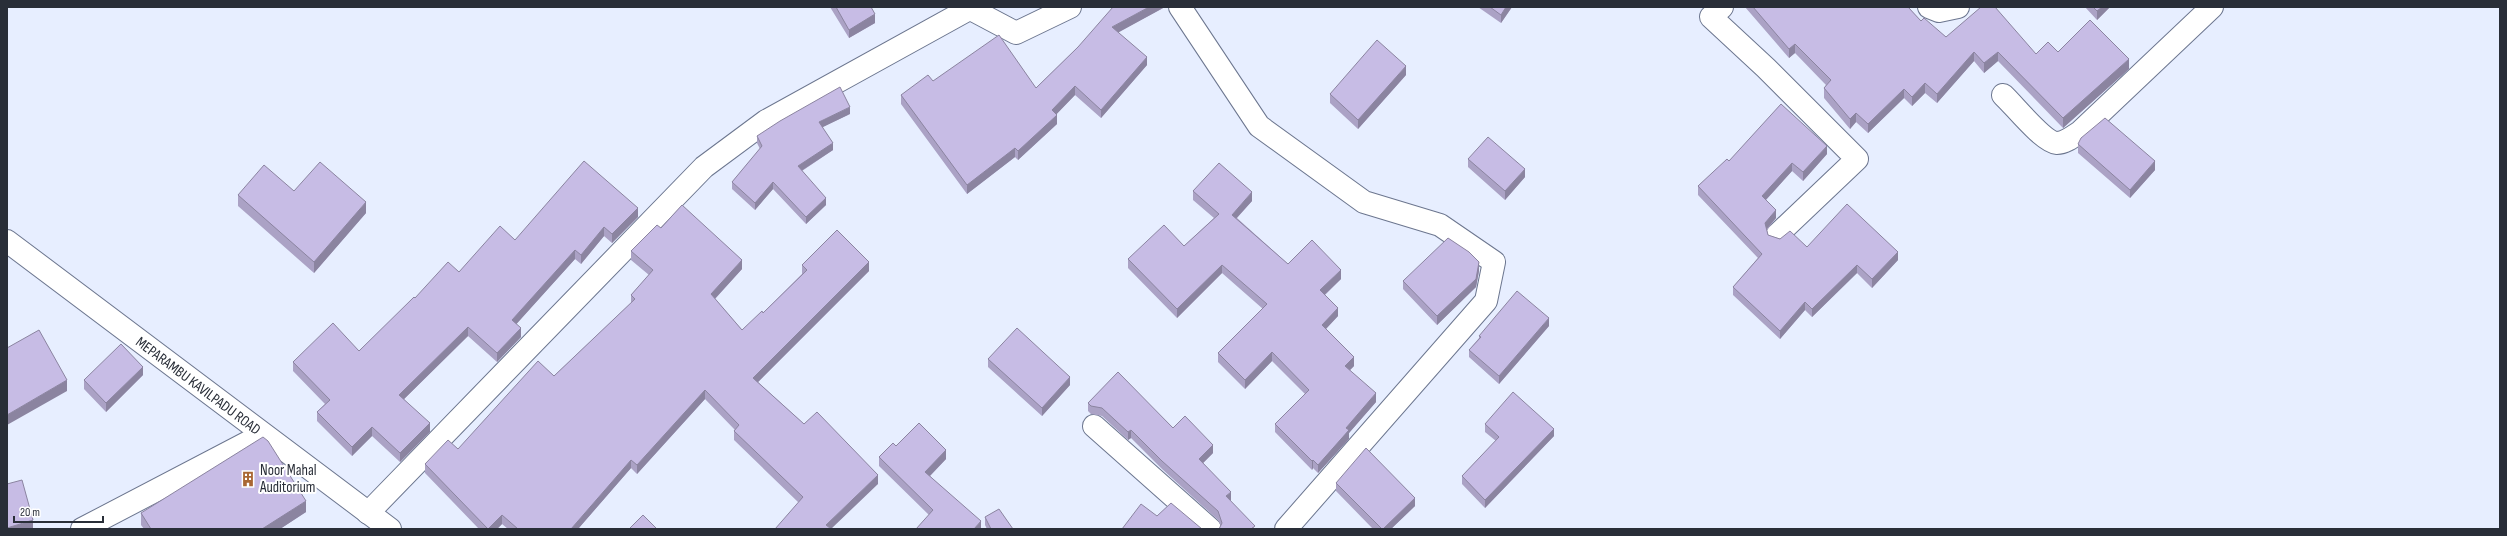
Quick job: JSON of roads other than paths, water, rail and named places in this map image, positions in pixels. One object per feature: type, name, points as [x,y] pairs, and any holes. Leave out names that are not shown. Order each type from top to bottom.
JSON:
[{"type":"street","points":[[368,514],[704,167],[766,121],[968,8],[1016,33],[1070,7]]},
{"type":"street","points":[[1180,7],[1258,126],[1364,202],[1440,225],[1494,262],[1486,301],[1286,529]]},
{"type":"street","points":[[1722,7],[1711,17],[1766,68],[1857,159],[1777,235]]},
{"type":"street","points":[[1929,7],[1939,11],[1958,7]]},
{"type":"street","points":[[2003,95],[2046,137],[2056,143],[2063,142],[2080,132],[2212,7]]},
{"type":"street","name":"MEPARAMBU KAVILPADU ROAD","points":[[7,241],[262,435],[390,529]]},
{"type":"street","points":[[1094,426],[1210,529]]},
{"type":"street","points":[[82,529],[262,435]]},
{"type":"place","name":"Noor Mahal Auditorium","points":[[248,479]]}]
